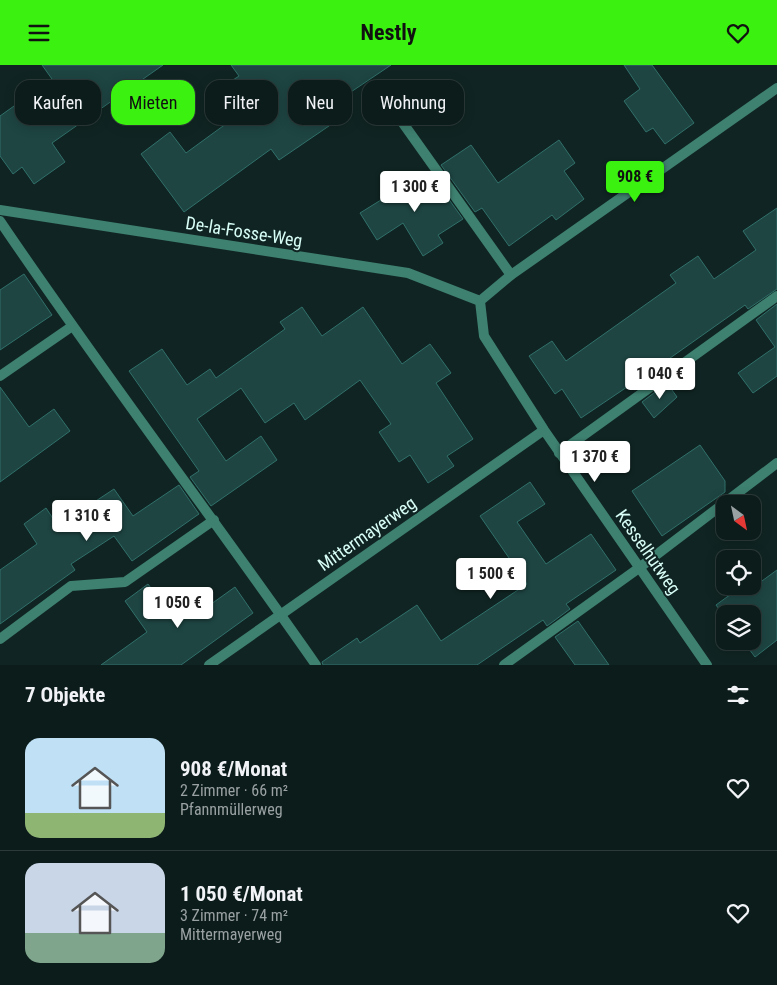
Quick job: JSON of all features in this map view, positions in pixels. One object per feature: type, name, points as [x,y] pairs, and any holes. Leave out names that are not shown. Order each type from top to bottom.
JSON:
[{"type":"street","points":[[480,301],[511,275],[777,88]]},
{"type":"street","points":[[404,125],[511,275]]},
{"type":"street","name":"De-la-Fosse-Weg","points":[[0,210],[408,273],[480,301]]},
{"type":"street","points":[[0,221],[71,327],[214,520],[316,665]]},
{"type":"street","points":[[559,453],[777,296]]},
{"type":"street","name":"Kesselhutweg","points":[[480,301],[484,336],[559,453],[707,665]]},
{"type":"street","points":[[0,376],[71,327]]},
{"type":"street","name":"Mittermayerweg","points":[[209,665],[544,430]]},
{"type":"street","points":[[504,665],[638,568],[777,463]]},
{"type":"street","points":[[0,639],[71,586],[125,582],[214,520]]},
{"type":"building","points":[[42,65],[163,65],[142,80],[111,80],[111,102],[101,109],[101,80],[51,80],[52,79]]},
{"type":"building","points":[[231,65],[391,65],[369,80],[362,80],[362,85],[352,91],[352,80],[288,80],[288,125],[330,125],[279,160],[271,149],[184,212],[141,154],[170,132],[186,153],[224,125],[278,125],[278,80],[233,80],[239,76]]},
{"type":"building","points":[[624,65],[652,65],[694,123],[665,144],[653,128],[646,132],[624,101],[640,89]]},
{"type":"building","points":[[15,105],[15,125],[78,125],[52,143],[65,162],[34,184],[22,167],[13,174],[0,156],[0,116]]},
{"type":"building","points":[[559,140],[575,163],[564,171],[584,199],[556,220],[552,215],[509,246],[482,208],[475,212],[441,165],[471,145],[498,183]]},
{"type":"building","points":[[426,172],[428,175],[430,173],[463,219],[438,235],[443,243],[423,256],[403,223],[377,240],[360,213]]},
{"type":"building","points":[[777,208],[777,289],[748,309],[745,305],[656,368],[659,372],[634,390],[630,385],[581,418],[562,389],[555,394],[529,356],[552,341],[566,361],[676,283],[670,275],[698,256],[714,279],[756,250],[743,231]]},
{"type":"building","points":[[24,274],[52,315],[0,350],[0,290]]},
{"type":"building","points":[[777,304],[777,376],[753,393],[738,373],[775,347],[756,320]]},
{"type":"building","points":[[302,307],[322,336],[363,307],[402,364],[430,344],[451,373],[436,383],[473,439],[447,456],[454,466],[428,483],[410,455],[399,462],[379,432],[391,424],[360,380],[305,420],[294,403],[265,423],[241,388],[197,419],[226,461],[261,436],[277,460],[211,506],[190,477],[199,471],[129,371],[162,349],[187,385],[210,369],[216,378],[285,329],[280,322]]},
{"type":"building","points":[[667,383],[677,397],[654,418],[642,402]]},
{"type":"building","points":[[0,387],[29,427],[54,409],[70,431],[0,482]]},
{"type":"building","points":[[700,445],[725,481],[725,492],[716,495],[716,498],[662,536],[632,491]]},
{"type":"building","points":[[530,482],[545,504],[517,522],[546,564],[591,534],[616,570],[566,604],[570,609],[547,626],[543,620],[477,665],[323,665],[322,662],[357,638],[360,643],[417,605],[441,641],[527,584],[480,516]]},
{"type":"building","points":[[179,485],[199,514],[132,561],[114,536],[71,564],[75,570],[0,624],[0,570],[37,544],[24,524],[46,508],[58,526],[114,489],[133,516]]},
{"type":"building","points":[[777,570],[777,640],[755,657],[750,650],[761,650],[761,605],[716,605],[730,595],[761,595],[761,582]]},
{"type":"building","points":[[148,584],[169,613],[183,603],[193,617],[235,587],[253,613],[181,665],[101,665],[147,632],[125,601]]},
{"type":"building","points":[[578,621],[609,665],[575,665],[555,637]]}]
